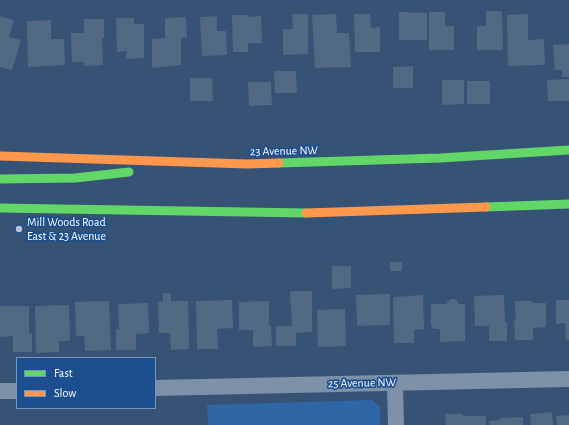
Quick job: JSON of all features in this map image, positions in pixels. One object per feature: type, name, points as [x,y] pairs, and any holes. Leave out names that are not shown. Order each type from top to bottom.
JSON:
[{"type":"main road","name":"23 Avenue NW","points":[[0,156],[206,163],[299,163],[440,158],[569,150]]},
{"type":"main road","points":[[0,179],[74,178],[206,163]]},
{"type":"main road","points":[[0,208],[327,213],[569,204]]},
{"type":"street","name":"25 Avenue NW","points":[[156,388],[569,379]]},
{"type":"street","points":[[395,383],[396,425]]},
{"type":"street","points":[[0,391],[16,391]]},
{"type":"shaded area","points":[[372,400],[380,407],[380,425],[208,425],[207,405]]},
{"type":"building","points":[[486,11],[502,11],[503,50],[477,50],[477,26],[486,26]]},
{"type":"building","points":[[399,12],[427,13],[427,40],[399,40]]},
{"type":"building","points":[[429,12],[445,12],[445,26],[454,26],[454,50],[429,50]]},
{"type":"building","points":[[292,14],[308,14],[308,54],[283,55],[283,29],[293,29]]},
{"type":"building","points":[[336,14],[337,33],[349,33],[351,67],[315,68],[312,15]]},
{"type":"building","points":[[354,14],[370,14],[371,28],[380,27],[380,52],[355,52]]},
{"type":"building","points":[[528,14],[528,40],[544,39],[545,65],[508,66],[507,15]]},
{"type":"building","points":[[232,15],[248,15],[248,17],[261,16],[262,43],[248,43],[248,52],[233,52]]},
{"type":"building","points":[[0,16],[14,20],[9,37],[21,40],[12,70],[0,67]]},
{"type":"building","points":[[217,16],[217,31],[226,31],[227,55],[202,56],[200,17]]},
{"type":"building","points":[[186,17],[187,38],[181,38],[181,65],[152,68],[152,39],[165,38],[165,18]]},
{"type":"building","points":[[116,18],[134,18],[134,24],[144,24],[144,58],[126,59],[126,51],[117,52]]},
{"type":"building","points":[[84,19],[104,19],[104,38],[102,38],[103,65],[84,66],[84,62],[72,62],[71,33],[84,33]]},
{"type":"building","points":[[51,20],[51,39],[64,39],[65,65],[28,67],[27,21]]},
{"type":"building","points":[[569,44],[569,77],[562,77],[562,70],[555,70],[553,45]]},
{"type":"building","points":[[413,66],[413,88],[393,88],[393,67]]},
{"type":"building","points":[[274,71],[296,71],[297,93],[275,93]]},
{"type":"building","points":[[190,78],[212,78],[213,101],[190,101]]},
{"type":"building","points":[[569,79],[569,101],[548,101],[547,80]]},
{"type":"building","points":[[442,80],[464,80],[464,104],[442,105]]},
{"type":"building","points":[[467,81],[490,81],[490,104],[467,104]]},
{"type":"building","points":[[248,82],[271,82],[272,105],[249,106]]},
{"type":"building","points":[[390,262],[402,262],[402,271],[390,271]]},
{"type":"building","points":[[332,266],[351,266],[351,288],[332,289]]},
{"type":"building","points":[[290,291],[312,291],[312,332],[296,333],[296,346],[276,346],[276,326],[292,326]]},
{"type":"building","points":[[163,293],[171,293],[171,301],[188,301],[189,349],[171,350],[170,333],[159,333],[158,302],[163,301]]},
{"type":"building","points":[[390,294],[390,325],[357,326],[356,295]]},
{"type":"building","points":[[423,295],[424,329],[414,330],[414,343],[394,343],[393,297]]},
{"type":"building","points":[[504,295],[505,322],[507,322],[507,341],[489,341],[489,326],[475,326],[474,296]]},
{"type":"building","points":[[451,299],[455,299],[458,304],[465,304],[465,341],[440,342],[440,329],[434,329],[431,325],[431,304],[447,304],[447,302]]},
{"type":"building","points":[[232,300],[233,328],[217,329],[218,349],[197,349],[196,301]]},
{"type":"building","points":[[556,300],[569,300],[569,340],[566,340],[565,323],[556,324]]},
{"type":"building","points":[[109,301],[111,350],[85,351],[84,336],[76,336],[75,302]]},
{"type":"building","points":[[269,301],[269,326],[271,326],[272,346],[253,347],[253,330],[239,330],[239,302]]},
{"type":"building","points":[[515,301],[546,303],[546,327],[533,328],[533,340],[515,340]]},
{"type":"building","points":[[148,303],[149,333],[136,334],[136,350],[116,350],[116,329],[119,329],[118,304]]},
{"type":"building","points":[[69,305],[70,341],[59,341],[59,352],[36,353],[35,306]]},
{"type":"building","points":[[0,306],[29,306],[29,333],[32,333],[32,352],[13,352],[13,336],[0,337]]},
{"type":"building","points":[[345,309],[346,346],[318,347],[317,310]]},
{"type":"building","points":[[552,412],[553,425],[531,425],[530,414]]},
{"type":"building","points":[[445,414],[486,416],[486,425],[446,425]]},
{"type":"building","points":[[569,415],[569,425],[557,425],[556,416]]},
{"type":"building","points":[[523,417],[523,425],[490,425],[489,421],[500,420],[500,418]]},
{"type":"traffic: fast","points":[[279,163],[440,158],[569,150]]},
{"type":"traffic: fast","points":[[0,179],[75,178],[129,172]]},
{"type":"traffic: fast","points":[[486,207],[569,204]]},
{"type":"traffic: fast","points":[[0,208],[306,213]]},
{"type":"traffic: slow","points":[[0,156],[247,164],[279,163]]},
{"type":"traffic: slow","points":[[306,213],[486,207]]},
{"type":"place","name":"Mill Woods Road East & 23 Avenue","points":[[19,229]]}]
